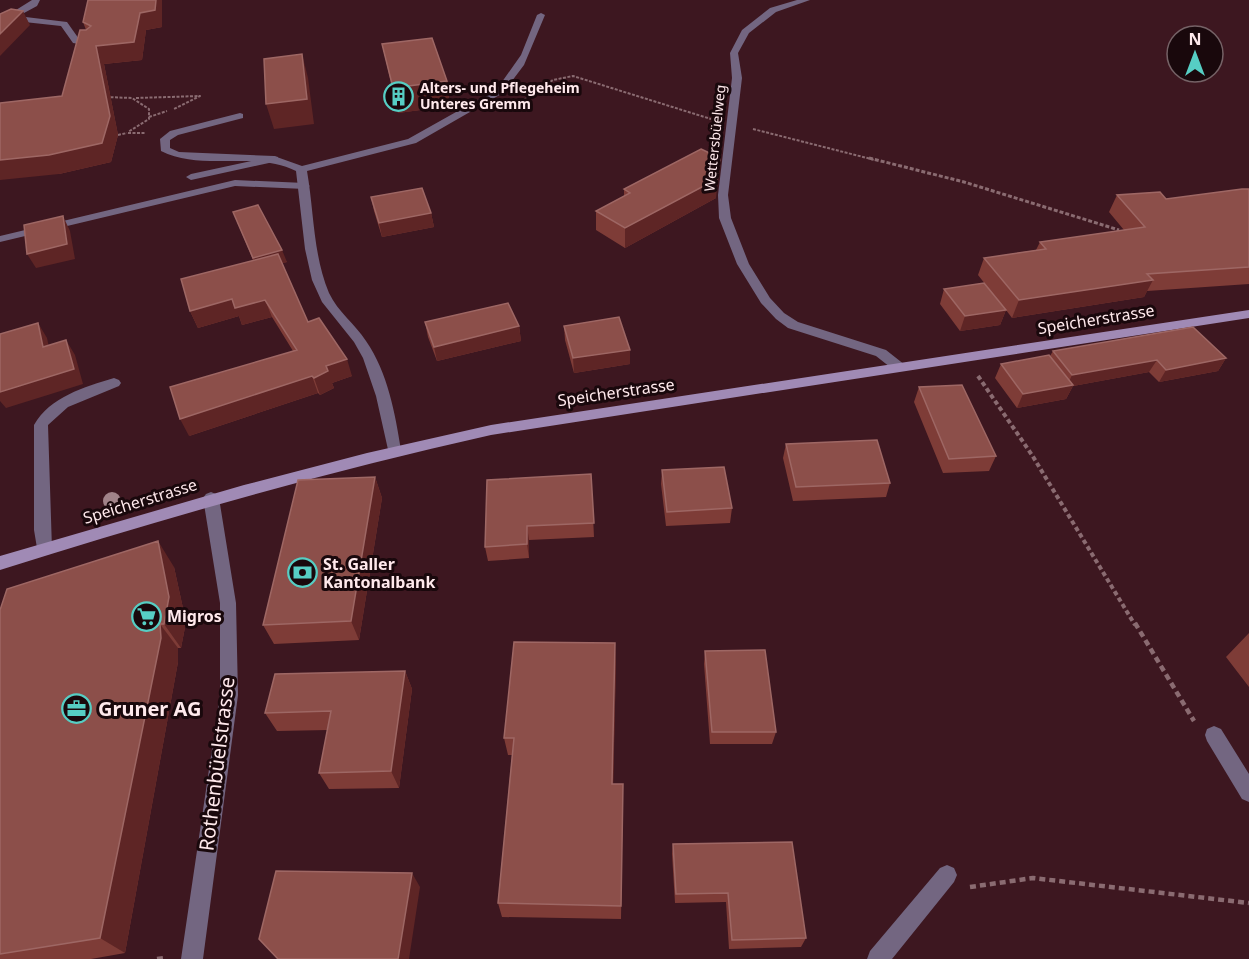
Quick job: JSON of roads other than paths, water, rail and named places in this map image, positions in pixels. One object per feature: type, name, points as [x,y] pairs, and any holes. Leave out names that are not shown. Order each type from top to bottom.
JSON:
[{"type":"main road","name":"Speicherstrasse","points":[[0,563],[212,498],[394,450],[525,424],[1249,314]]},
{"type":"street","points":[[0,23],[34,4],[36,0]]},
{"type":"street","name":"Wettersbüelweg","points":[[806,0],[773,10],[745,32],[734,54],[737,78],[723,195],[725,218],[743,264],[765,300],[780,316],[793,325],[881,353],[900,368]]},
{"type":"street","points":[[240,116],[174,133],[165,140],[165,149],[177,156],[274,159],[302,169],[412,141],[500,90],[511,80],[533,39],[541,15]]},
{"type":"street","points":[[9,18],[64,24],[76,41],[92,43]]},
{"type":"street","points":[[191,177],[274,159]]},
{"type":"street","points":[[302,169],[311,249],[324,296],[363,346],[388,413],[394,450]]},
{"type":"street","points":[[3,238],[235,183],[304,186]]},
{"type":"street","points":[[44,549],[41,425],[46,414],[56,407],[114,383]]},
{"type":"street","name":"Rothenbüelstrasse","points":[[192,959],[229,695],[228,603],[212,498]]},
{"type":"street","points":[[1214,735],[1249,792]]},
{"type":"street","points":[[878,959],[947,875]]},
{"type":"place","name":"Alters- und Pflegeheim Unteres Gremm","points":[[399,96]]},
{"type":"place","name":"St. Galler Kantonalbank","points":[[302,573]]},
{"type":"place","name":"Migros","points":[[146,616]]},
{"type":"place","name":"Gruner AG","points":[[77,709]]}]
